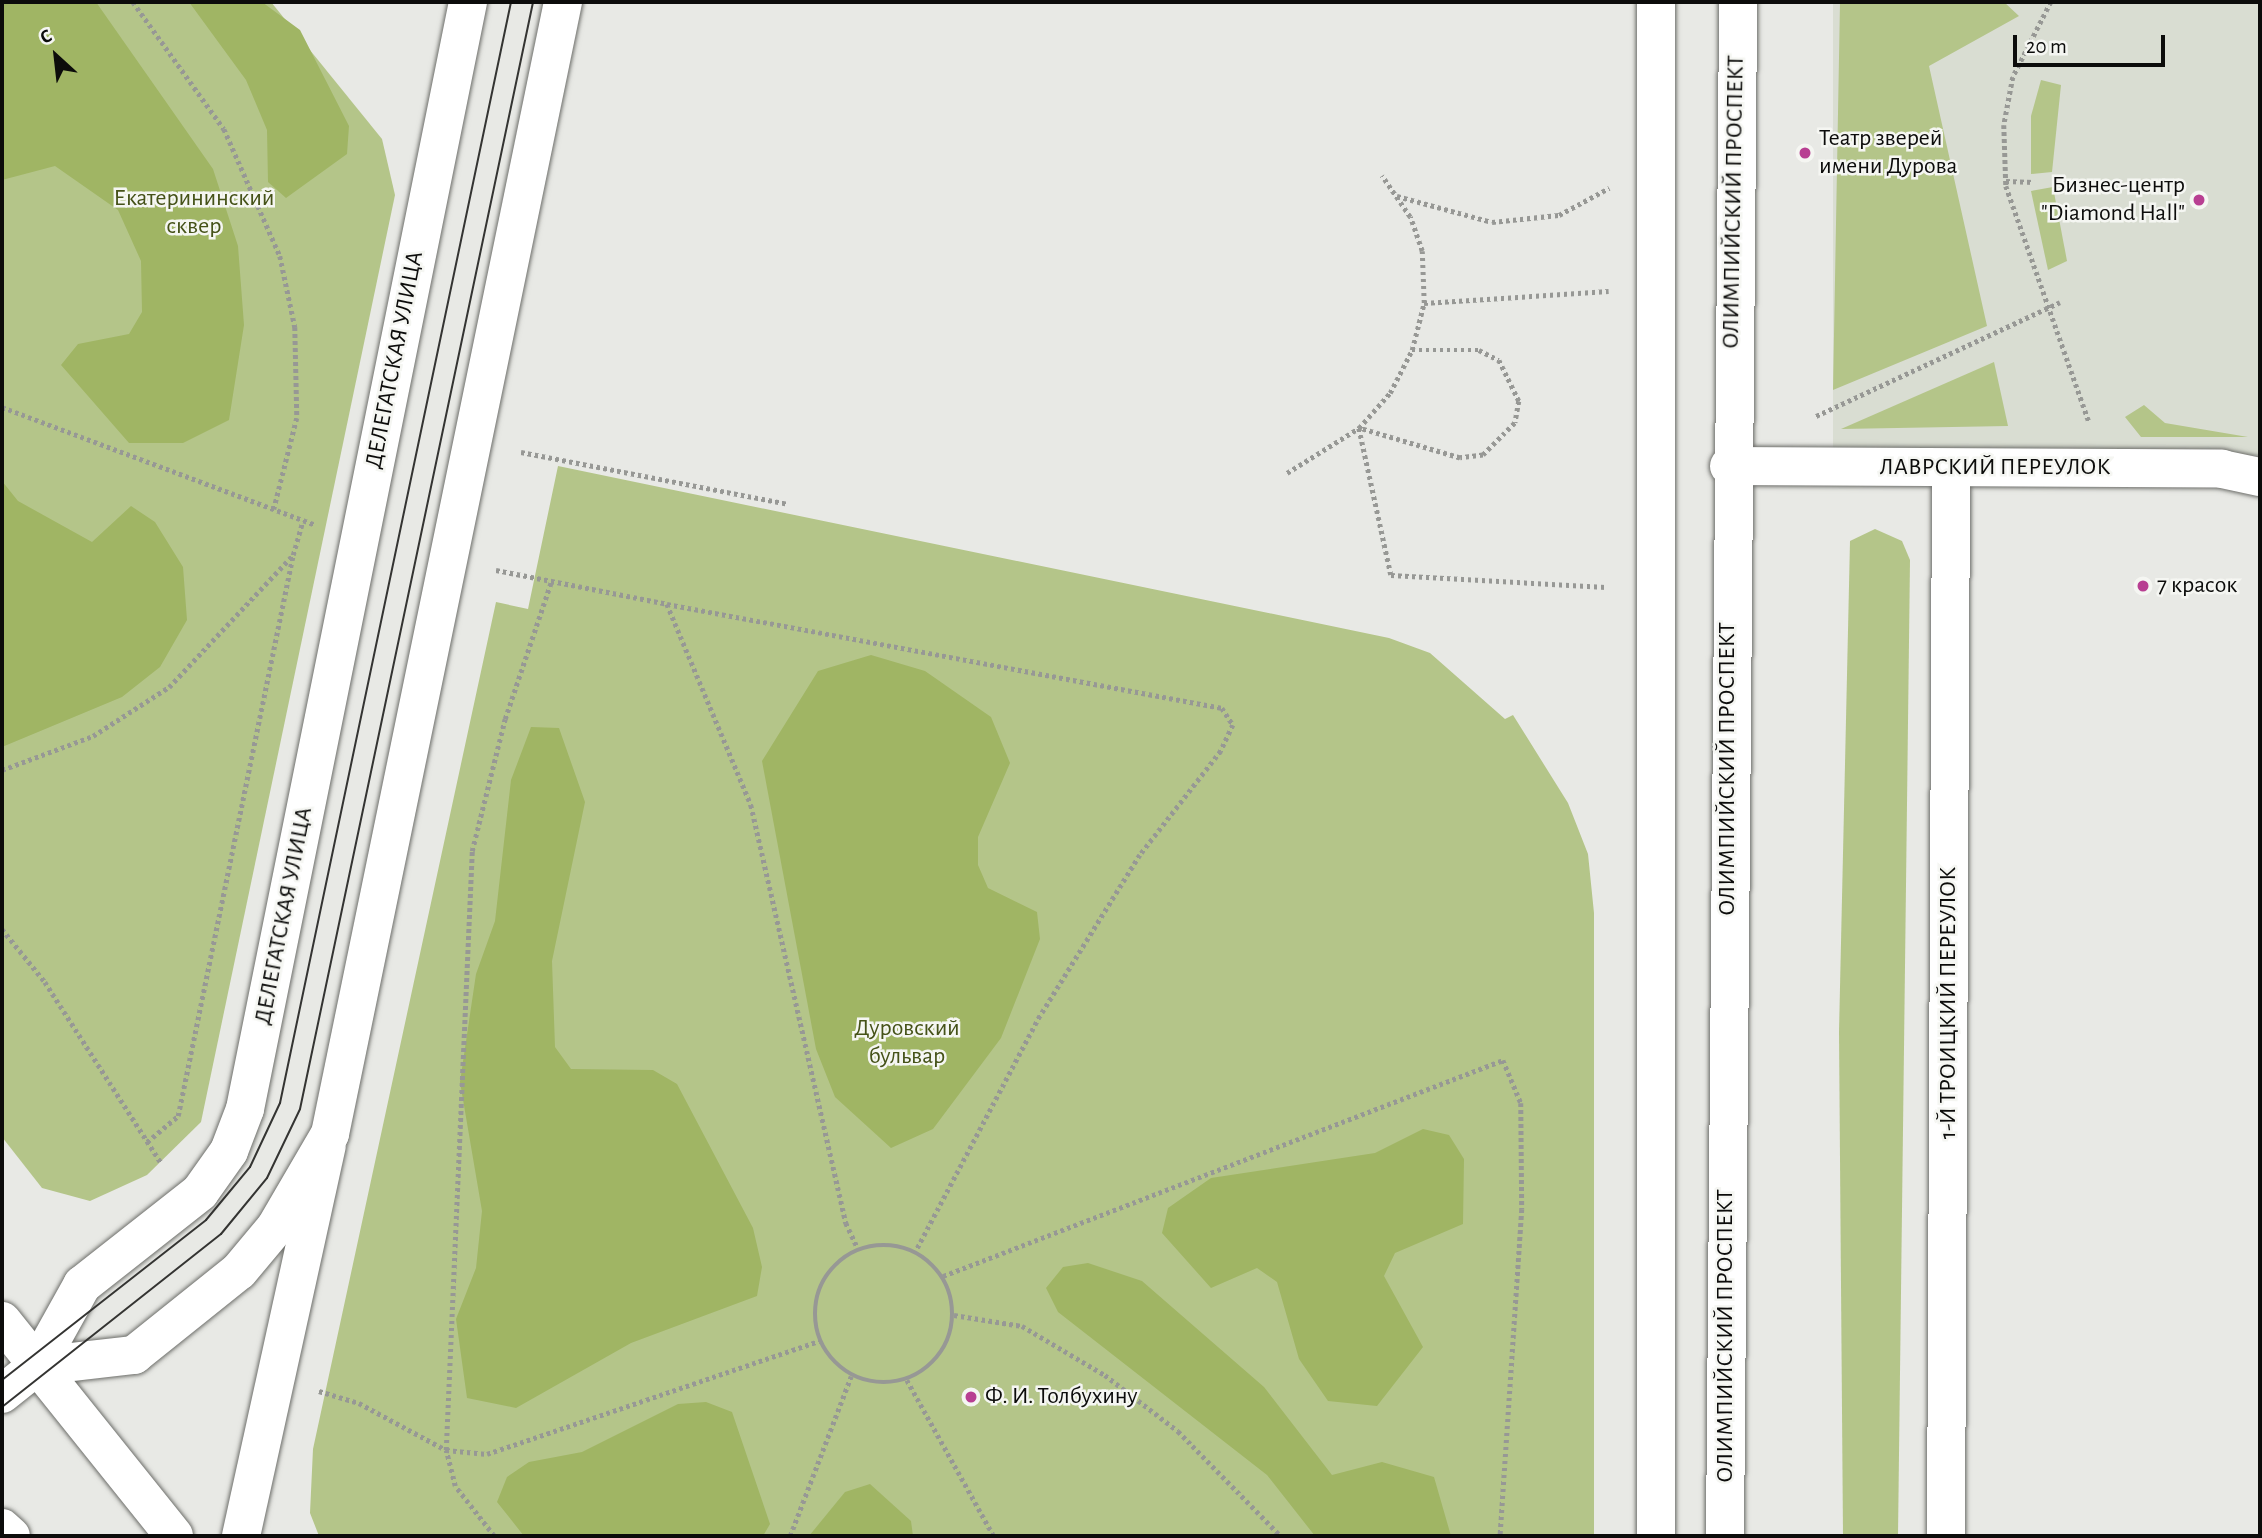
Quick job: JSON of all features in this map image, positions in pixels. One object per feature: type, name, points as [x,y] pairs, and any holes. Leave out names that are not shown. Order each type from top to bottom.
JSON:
[{"type":"main road","name":"ДЕЛЕГАТСКАЯ УЛИЦА","points":[[37,1366],[82,1285],[200,1192],[229,1152],[245,1109],[468,2]]},
{"type":"main road","points":[[241,1536],[330,1134],[563,2]]},
{"type":"main road","points":[[1656,2],[1656,1536]]},
{"type":"main road","name":"ОЛИМПИЙСКИЙ ПРОСПЕКТ","points":[[1725,1536],[1730,466],[1738,2]]},
{"type":"main road","name":"ЛАВРСКИЙ ПЕРЕУЛОК","points":[[1730,466],[2222,469],[2260,477]]},
{"type":"main road","name":"1-Й ТРОИЦКИЙ ПЕРЕУЛОК","points":[[1946,1536],[1951,469]]},
{"type":"main road","points":[[2,1394],[37,1366],[134,1355],[239,1271],[275,1228],[330,1134]]},
{"type":"main road","points":[[2,1321],[174,1536]]},
{"type":"main road","points":[[2,1528],[11,1536]]},
{"type":"path","points":[[133,2],[224,129],[280,256],[295,327],[297,418],[274,509]]},
{"type":"path","points":[[2050,2],[2013,77],[2004,125],[2006,181],[2046,308],[2107,468]]},
{"type":"path","points":[[1287,473],[1359,428],[1390,393],[1412,350],[1424,303],[1422,251],[1396,196],[1382,176]]},
{"type":"path","points":[[2006,181],[2034,181]]},
{"type":"path","points":[[1396,196],[1492,222],[1559,215],[1610,187]]},
{"type":"path","points":[[1424,303],[1609,291]]},
{"type":"path","points":[[1816,416],[2060,302]]},
{"type":"path","points":[[1359,428],[1460,458],[1483,455],[1502,442],[1519,401],[1513,378],[1499,360],[1479,350],[1412,350]]},
{"type":"path","points":[[2,407],[303,521],[293,555],[178,1116],[147,1142]]},
{"type":"path","points":[[1359,428],[1391,575],[1606,587]]},
{"type":"path","points":[[521,452],[788,504]]},
{"type":"path","points":[[2,769],[93,736],[169,687],[293,555]]},
{"type":"path","points":[[496,570],[1222,708],[1233,725],[1221,751],[1140,855],[1040,1016],[916,1251]]},
{"type":"path","points":[[494,1536],[455,1486],[446,1450],[475,830],[551,582]]},
{"type":"path","points":[[667,604],[751,805],[846,1223],[858,1249]]},
{"type":"path","points":[[2,929],[45,982],[171,1177]]},
{"type":"path","points":[[943,1276],[1503,1060],[1521,1103],[1522,1209],[1500,1536]]},
{"type":"path","points":[[897,1245],[916,1251],[943,1276],[953,1315],[940,1355],[906,1380],[878,1383],[852,1376],[819,1341],[816,1297],[839,1260],[858,1249],[897,1245]]},
{"type":"path","points":[[953,1315],[1022,1326],[1105,1375],[1178,1431],[1281,1536]]},
{"type":"path","points":[[274,1382],[359,1403],[446,1450],[487,1454],[819,1341]]},
{"type":"path","points":[[790,1536],[852,1376]]},
{"type":"path","points":[[906,1380],[995,1536]]},
{"type":"shaded area","points":[[1833,2],[2260,2],[2260,455],[1833,455]]},
{"type":"green space","name":"Екатерининский сквер","points":[[2,2],[271,2],[382,139],[395,195],[201,1122],[147,1175],[90,1201],[42,1188],[2,1137]]},
{"type":"green space","points":[[2,2],[96,2],[213,169],[238,246],[244,325],[229,420],[183,443],[129,443],[61,365],[78,344],[129,334],[142,312],[141,261],[118,210],[55,166],[2,180]]},
{"type":"green space","points":[[189,2],[262,2],[300,30],[349,126],[347,154],[286,198],[268,182],[267,130],[246,80]]},
{"type":"green space","points":[[1840,2],[2004,2],[2019,16],[1929,66],[1987,326],[1833,390]]},
{"type":"green space","points":[[2041,80],[2061,85],[2052,172],[2031,174],[2031,116]]},
{"type":"green space","points":[[2053,187],[2067,261],[2048,270],[2031,191]]},
{"type":"green space","points":[[1994,362],[2008,426],[1841,429]]},
{"type":"green space","points":[[2144,405],[2165,423],[2248,437],[2141,437],[2125,417]]},
{"type":"green space","name":"Дуровский бульвар","points":[[558,466],[1389,638],[1430,653],[1505,719],[1513,715],[1568,803],[1588,854],[1594,913],[1594,1536],[319,1536],[310,1513],[313,1449],[496,602],[528,609]]},
{"type":"green space","points":[[2,481],[18,501],[92,542],[131,506],[155,522],[183,567],[187,620],[160,667],[122,697],[2,747]]},
{"type":"green space","points":[[1875,529],[1902,541],[1910,560],[1898,1536],[1843,1536],[1839,1032],[1850,541]]},
{"type":"green space","points":[[871,655],[925,671],[991,717],[1010,763],[978,837],[978,865],[988,888],[1037,912],[1040,939],[1001,1038],[933,1129],[891,1148],[835,1097],[816,1049],[762,761],[818,671]]},
{"type":"green space","points":[[531,727],[559,728],[585,802],[552,961],[555,1047],[571,1069],[653,1070],[677,1084],[753,1228],[762,1267],[757,1296],[631,1343],[516,1408],[467,1398],[456,1319],[476,1268],[482,1211],[460,1082],[476,974],[495,921],[511,780]]},
{"type":"green space","points":[[1423,1129],[1449,1135],[1464,1159],[1463,1224],[1395,1253],[1384,1276],[1423,1347],[1377,1406],[1328,1401],[1299,1359],[1277,1282],[1257,1268],[1211,1288],[1162,1233],[1168,1208],[1211,1178],[1375,1153]]},
{"type":"green space","points":[[1088,1263],[1142,1281],[1264,1387],[1332,1475],[1382,1462],[1434,1477],[1451,1536],[1315,1536],[1267,1475],[1058,1312],[1046,1288],[1063,1267]]},
{"type":"green space","points":[[706,1402],[732,1412],[770,1524],[763,1536],[524,1536],[497,1502],[507,1477],[529,1462],[582,1452],[678,1404]]},
{"type":"green space","points":[[870,1484],[911,1521],[913,1536],[809,1536],[845,1492]]},
{"type":"tram line","points":[[2,1380],[206,1220],[250,1167],[280,1103],[511,2]]},
{"type":"tram line","points":[[2,1407],[221,1234],[267,1178],[300,1109],[533,2]]},
{"type":"place","name":"Театр зверей имени Дурова","points":[[1805,153]]},
{"type":"place","name":"Бизнес-центр \"Diamond Hall\"","points":[[2199,200]]},
{"type":"place","name":"7 красок","points":[[2143,586]]},
{"type":"place","name":"Ф. И. Толбухину","points":[[971,1397]]}]
